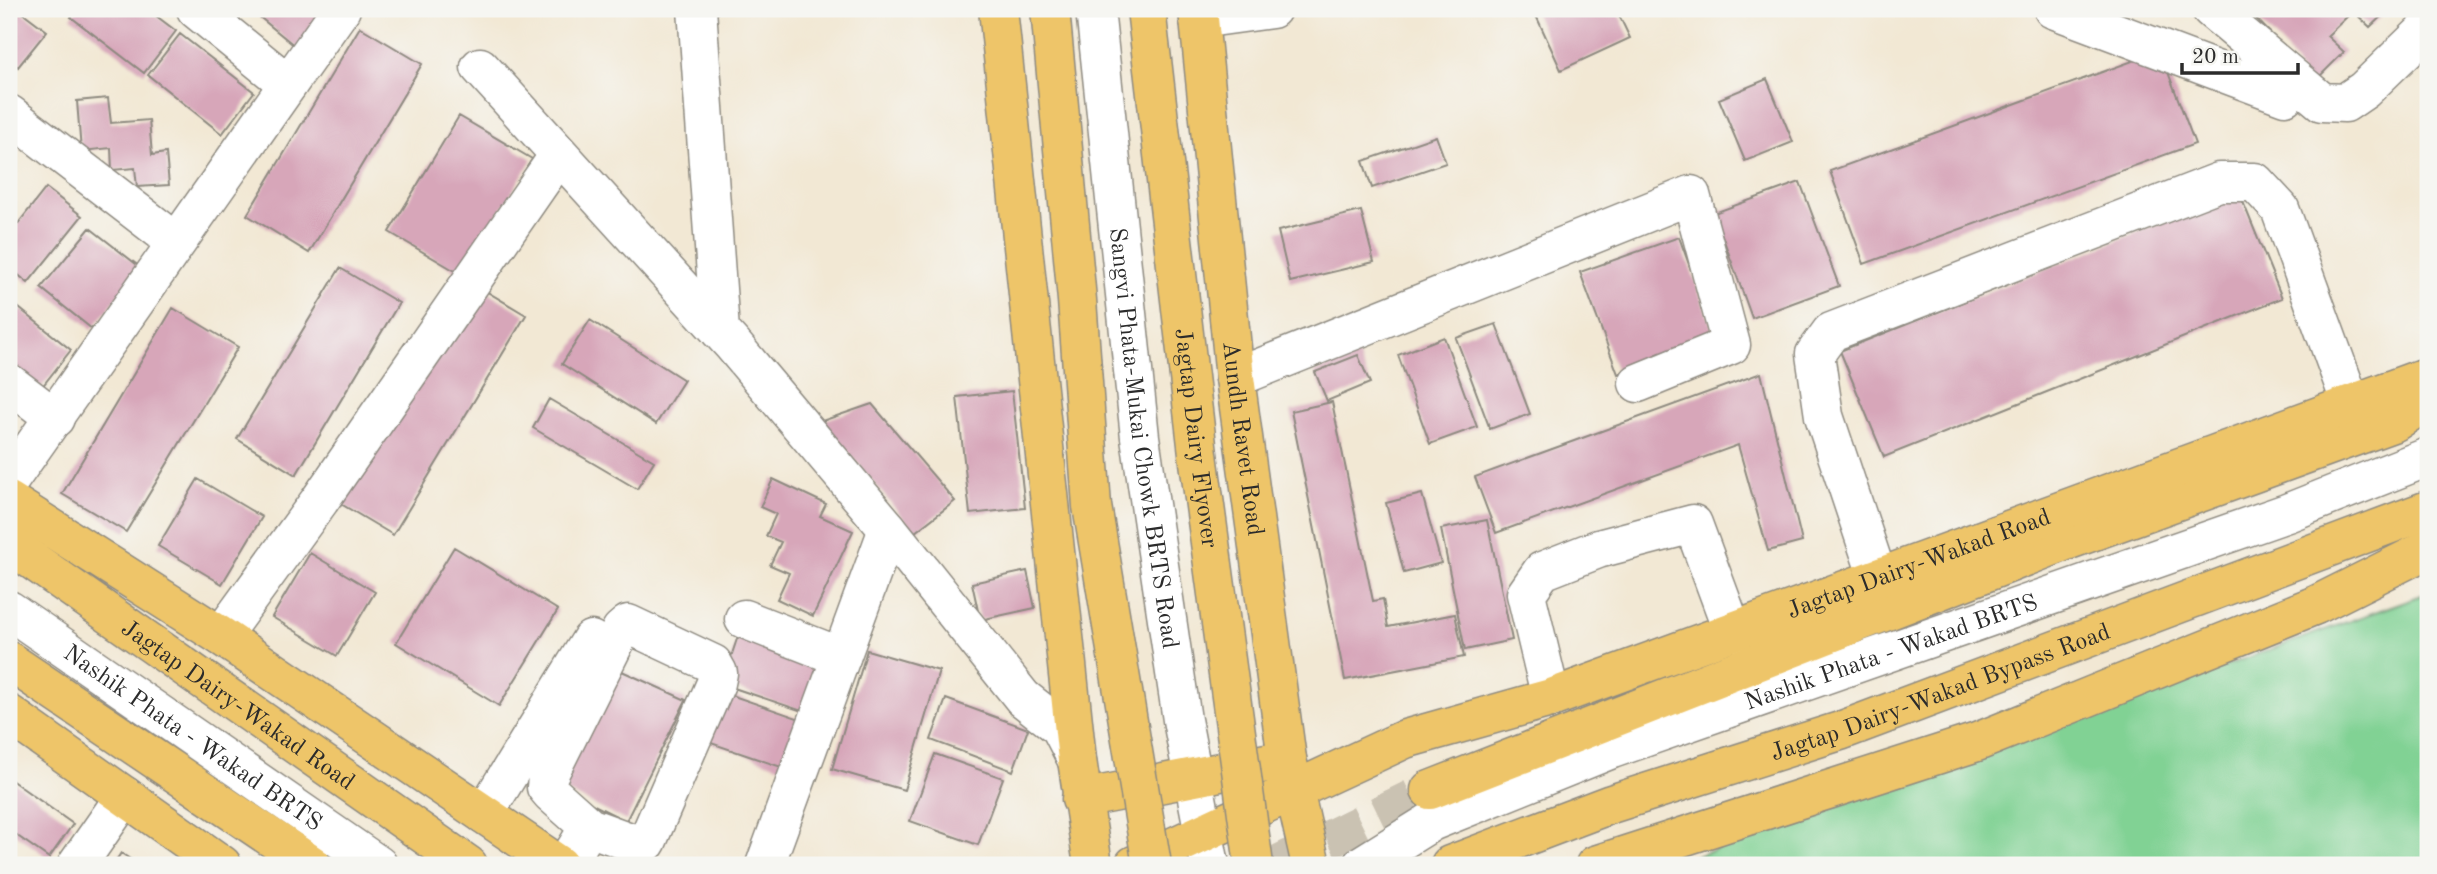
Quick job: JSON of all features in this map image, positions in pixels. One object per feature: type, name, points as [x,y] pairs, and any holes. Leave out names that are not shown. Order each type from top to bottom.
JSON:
[{"type":"main road","points":[[998,9],[1081,799],[1093,865]]},
{"type":"main road","points":[[1050,9],[1077,300],[1092,506],[1152,865]]},
{"type":"main road","name":"Jagtap Dairy Flyover","points":[[1146,9],[1199,462],[1254,865]]},
{"type":"main road","name":"Aundh Ravet Road","points":[[1199,14],[1235,378],[1291,775],[1311,865]]},
{"type":"main road","name":"Jagtap Dairy-Wakad Road","points":[[1291,775],[1405,739],[1551,698],[2428,376]]},
{"type":"main road","name":"Jagtap Dairy-Wakad Road","points":[[1430,790],[2061,543],[2395,422],[2428,400]]},
{"type":"main road","points":[[9,501],[221,636],[559,865]]},
{"type":"main road","name":"Jagtap Dairy-Wakad Bypass Road","points":[[1450,865],[1611,804],[1840,731],[2428,510]]},
{"type":"main road","name":"Jagtap Dairy-Wakad Road","points":[[9,544],[468,865]]},
{"type":"main road","points":[[1595,865],[1977,742],[2316,606],[2428,549]]},
{"type":"main road","points":[[9,661],[312,865]]},
{"type":"main road","points":[[9,714],[222,865]]},
{"type":"main road","points":[[1081,799],[1192,777],[1291,775]]},
{"type":"main road","points":[[1134,865],[1208,850],[1291,775]]},
{"type":"street","points":[[197,9],[288,84]]},
{"type":"street","points":[[9,481],[341,9]]},
{"type":"street","points":[[697,9],[720,331]]},
{"type":"street","name":"Sangvi Phata-Mukai Chowk BRTS Road","points":[[1095,9],[1140,437],[1192,777],[1208,850]]},
{"type":"street","points":[[1199,14],[1272,9]]},
{"type":"street","points":[[2211,9],[2322,103],[2345,103],[2364,90],[2428,28]]},
{"type":"street","points":[[2058,10],[2284,96]]},
{"type":"street","points":[[480,67],[720,331],[888,529],[1023,698],[1060,727],[1077,760]]},
{"type":"street","points":[[9,114],[176,242]]},
{"type":"street","points":[[221,636],[320,500],[559,155]]},
{"type":"street","points":[[1878,578],[1825,416],[1815,354],[1831,332],[2219,182],[2255,182],[2280,209],[2350,404]]},
{"type":"street","points":[[1235,378],[1691,195],[1731,345],[1638,383]]},
{"type":"street","points":[[9,383],[55,418]]},
{"type":"street","name":"Nashik Phata - Wakad BRTS","points":[[1362,865],[1431,822],[1612,749],[2287,513],[2428,457]]},
{"type":"street","points":[[1551,698],[1526,594],[1542,571],[1598,549],[1693,524],[1732,632]]},
{"type":"street","points":[[765,865],[888,529]]},
{"type":"street","points":[[484,814],[611,607]]},
{"type":"street","name":"Nashik Phata - Wakad BRTS","points":[[9,610],[378,865]]},
{"type":"street","points":[[744,619],[841,657]]},
{"type":"street","points":[[628,624],[713,664],[718,673],[647,842],[641,846],[589,827],[551,793],[546,787],[547,778],[621,630],[628,624]]},
{"type":"street","points":[[77,865],[125,796]]},
{"type":"street","points":[[566,865],[589,827]]},
{"type":"green space","points":[[2428,592],[2428,865],[1672,865],[2422,595]]},
{"type":"building","points":[[9,9],[18,9],[47,31],[18,67],[9,60]]},
{"type":"building","points":[[78,9],[147,9],[176,31],[144,73],[71,17]]},
{"type":"building","points":[[260,9],[335,9],[301,51],[256,14]]},
{"type":"building","points":[[1533,9],[1616,9],[1630,38],[1561,70]]},
{"type":"building","points":[[2232,9],[2389,9],[2370,27],[2353,11],[2327,36],[2344,52],[2309,87],[2287,50],[2248,10],[2241,18]]},
{"type":"building","points":[[360,27],[422,64],[309,253],[247,215]]},
{"type":"building","points":[[180,34],[254,92],[222,134],[148,75]]},
{"type":"building","points":[[2160,51],[2195,144],[1864,264],[1830,171]]},
{"type":"building","points":[[1767,79],[1793,142],[1745,161],[1719,99]]},
{"type":"building","points":[[108,98],[111,123],[149,120],[152,155],[166,153],[169,185],[137,187],[135,168],[112,170],[111,148],[81,151],[77,101]]},
{"type":"building","points":[[459,116],[532,159],[462,275],[389,232]]},
{"type":"building","points":[[1436,136],[1446,163],[1372,188],[1363,161]]},
{"type":"building","points":[[1800,182],[1839,286],[1752,318],[1714,213]]},
{"type":"building","points":[[46,188],[82,216],[28,283],[9,267],[9,235]]},
{"type":"building","points":[[2239,192],[2282,298],[1884,457],[1840,351]]},
{"type":"building","points":[[1361,211],[1374,262],[1290,282],[1278,231]]},
{"type":"building","points":[[90,228],[141,268],[92,329],[41,288]]},
{"type":"building","points":[[1679,237],[1716,339],[1618,374],[1580,272]]},
{"type":"building","points":[[340,268],[399,303],[296,475],[237,439]]},
{"type":"building","points":[[474,284],[526,315],[393,535],[341,504]]},
{"type":"building","points":[[14,304],[71,350],[41,388],[9,362],[9,311]]},
{"type":"building","points":[[173,308],[238,347],[126,532],[62,494]]},
{"type":"building","points":[[590,320],[684,380],[656,424],[562,364]]},
{"type":"building","points":[[1496,324],[1530,414],[1490,429],[1456,338]]},
{"type":"building","points":[[1444,337],[1477,427],[1430,444],[1398,355]]},
{"type":"building","points":[[1358,355],[1370,383],[1327,401],[1315,372]]},
{"type":"building","points":[[1761,373],[1802,542],[1768,551],[1738,445],[1496,533],[1475,477]]},
{"type":"building","points":[[1012,391],[1025,508],[970,514],[957,397]]},
{"type":"building","points":[[549,399],[654,461],[637,489],[533,428]]},
{"type":"building","points":[[1332,402],[1373,601],[1383,599],[1388,627],[1455,614],[1464,657],[1345,680],[1291,411]]},
{"type":"building","points":[[872,404],[955,501],[915,532],[822,421]]},
{"type":"building","points":[[198,479],[262,517],[222,584],[158,546]]},
{"type":"building","points":[[773,479],[826,504],[820,516],[853,531],[813,616],[777,599],[789,573],[770,565],[781,542],[766,536],[776,514],[760,507]]},
{"type":"building","points":[[1422,494],[1441,563],[1404,573],[1386,503]]},
{"type":"building","points":[[1487,520],[1512,640],[1465,650],[1441,529]]},
{"type":"building","points":[[454,547],[558,610],[499,706],[396,643]]},
{"type":"building","points":[[310,553],[375,592],[337,656],[272,617]]},
{"type":"building","points":[[1027,571],[1035,608],[980,620],[972,583]]},
{"type":"building","points":[[738,636],[824,666],[808,713],[722,684]]},
{"type":"building","points":[[867,650],[939,671],[904,790],[832,769]]},
{"type":"building","points":[[613,667],[686,700],[626,821],[554,785]]},
{"type":"building","points":[[722,692],[806,721],[790,770],[705,741]]},
{"type":"building","points":[[946,699],[1028,729],[1013,771],[931,740]]},
{"type":"building","points":[[935,754],[1003,778],[978,845],[910,821]]},
{"type":"building","points":[[11,780],[73,824],[49,858],[9,830]]},
{"type":"building","points":[[121,853],[139,865],[113,865]]},
{"type":"tunnel","points":[[1276,865],[1430,790]]}]
